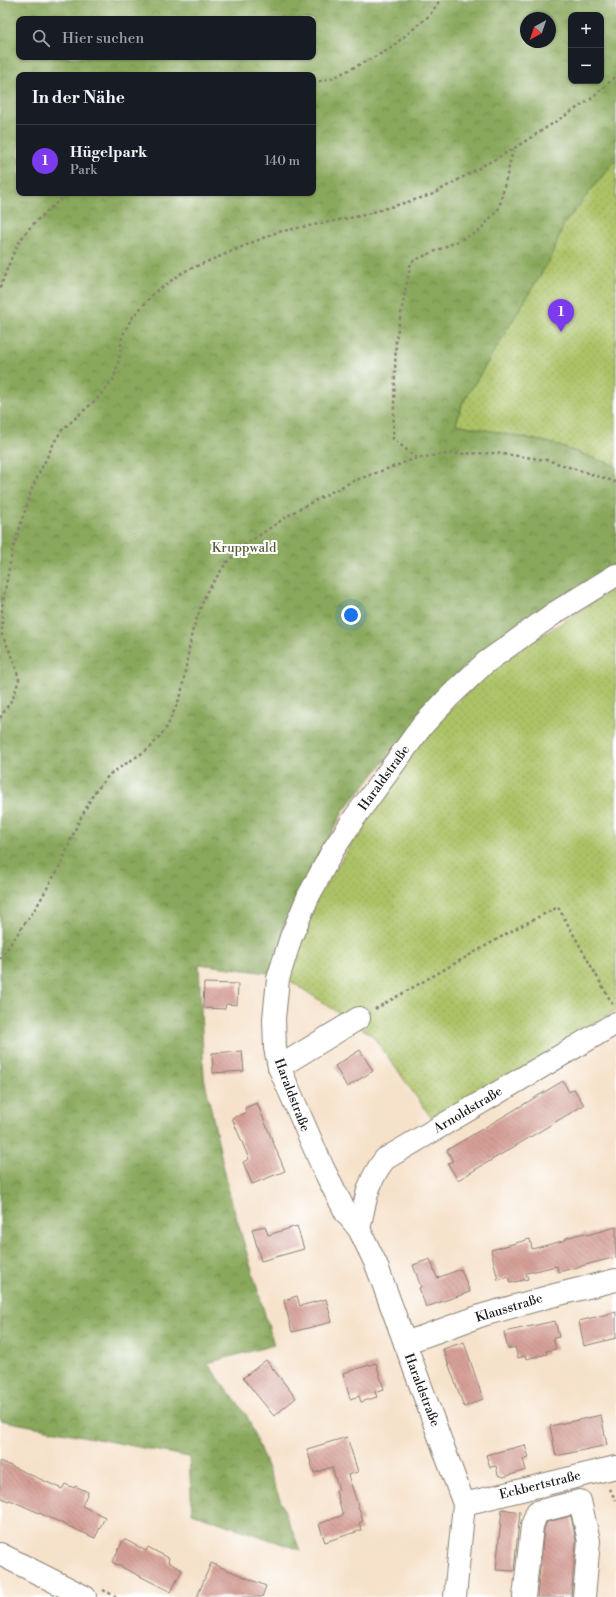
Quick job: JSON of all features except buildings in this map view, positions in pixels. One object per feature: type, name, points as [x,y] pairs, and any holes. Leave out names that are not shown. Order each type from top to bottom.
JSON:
[{"type":"street","name":"Haraldstraße","points":[[455,1597],[464,1504],[376,1264],[359,1229],[346,1213],[323,1168],[279,1067],[275,1048],[274,1019],[278,979],[291,937],[308,897],[333,850],[422,726],[450,696],[485,663],[556,612],[616,575]]},
{"type":"street","points":[[279,1067],[359,1018]]},
{"type":"street","name":"Arnoldstraße","points":[[359,1229],[370,1182],[376,1170],[385,1160],[616,1022]]},
{"type":"street","name":"Klausstraße","points":[[405,1344],[483,1315],[616,1280]]},
{"type":"street","name":"Eckbertstraße","points":[[464,1504],[616,1467]]},
{"type":"street","points":[[524,1597],[532,1526],[537,1512],[580,1501],[589,1541],[584,1597]]},
{"type":"street","points":[[0,1554],[85,1597]]},
{"type":"path","points":[[316,82],[335,77],[388,50],[430,15],[440,0]]},
{"type":"path","points":[[0,718],[14,696],[19,679],[13,658],[2,635],[2,607],[12,552],[32,488],[62,430],[98,398],[113,380],[119,360],[122,337],[131,319],[155,292],[183,272],[277,232],[360,216],[431,195],[513,150],[591,99],[616,76]]},
{"type":"path","points":[[417,458],[393,439],[396,339],[411,262],[478,232],[500,208],[513,150]]},
{"type":"path","points":[[0,288],[10,260],[26,232],[47,211],[65,196]]},
{"type":"path","points":[[0,959],[37,906],[62,862],[77,825],[94,793],[110,774],[150,748],[167,727],[181,695],[192,632],[206,593],[226,563],[246,544],[297,510],[351,482],[417,458],[471,453],[496,453],[547,460],[616,482]]},
{"type":"path","points":[[359,1018],[517,928],[558,907],[616,1010]]},
{"type":"green space","name":"Kruppwald","points":[[0,0],[616,0],[616,159],[564,224],[550,259],[462,404],[456,424],[551,443],[616,466],[616,563],[472,658],[344,810],[301,891],[275,974],[199,964],[204,1077],[230,1196],[274,1345],[207,1363],[247,1416],[300,1550],[192,1513],[189,1457],[0,1420]]},
{"type":"green space","points":[[616,159],[616,466],[551,443],[456,424],[462,404],[550,259],[564,224]]},
{"type":"green space","points":[[616,587],[616,1010],[435,1123],[373,1036],[289,980],[316,901],[385,789],[438,721],[483,676]]},
{"type":"place","name":"Hügelpark","points":[[561,332]]}]
